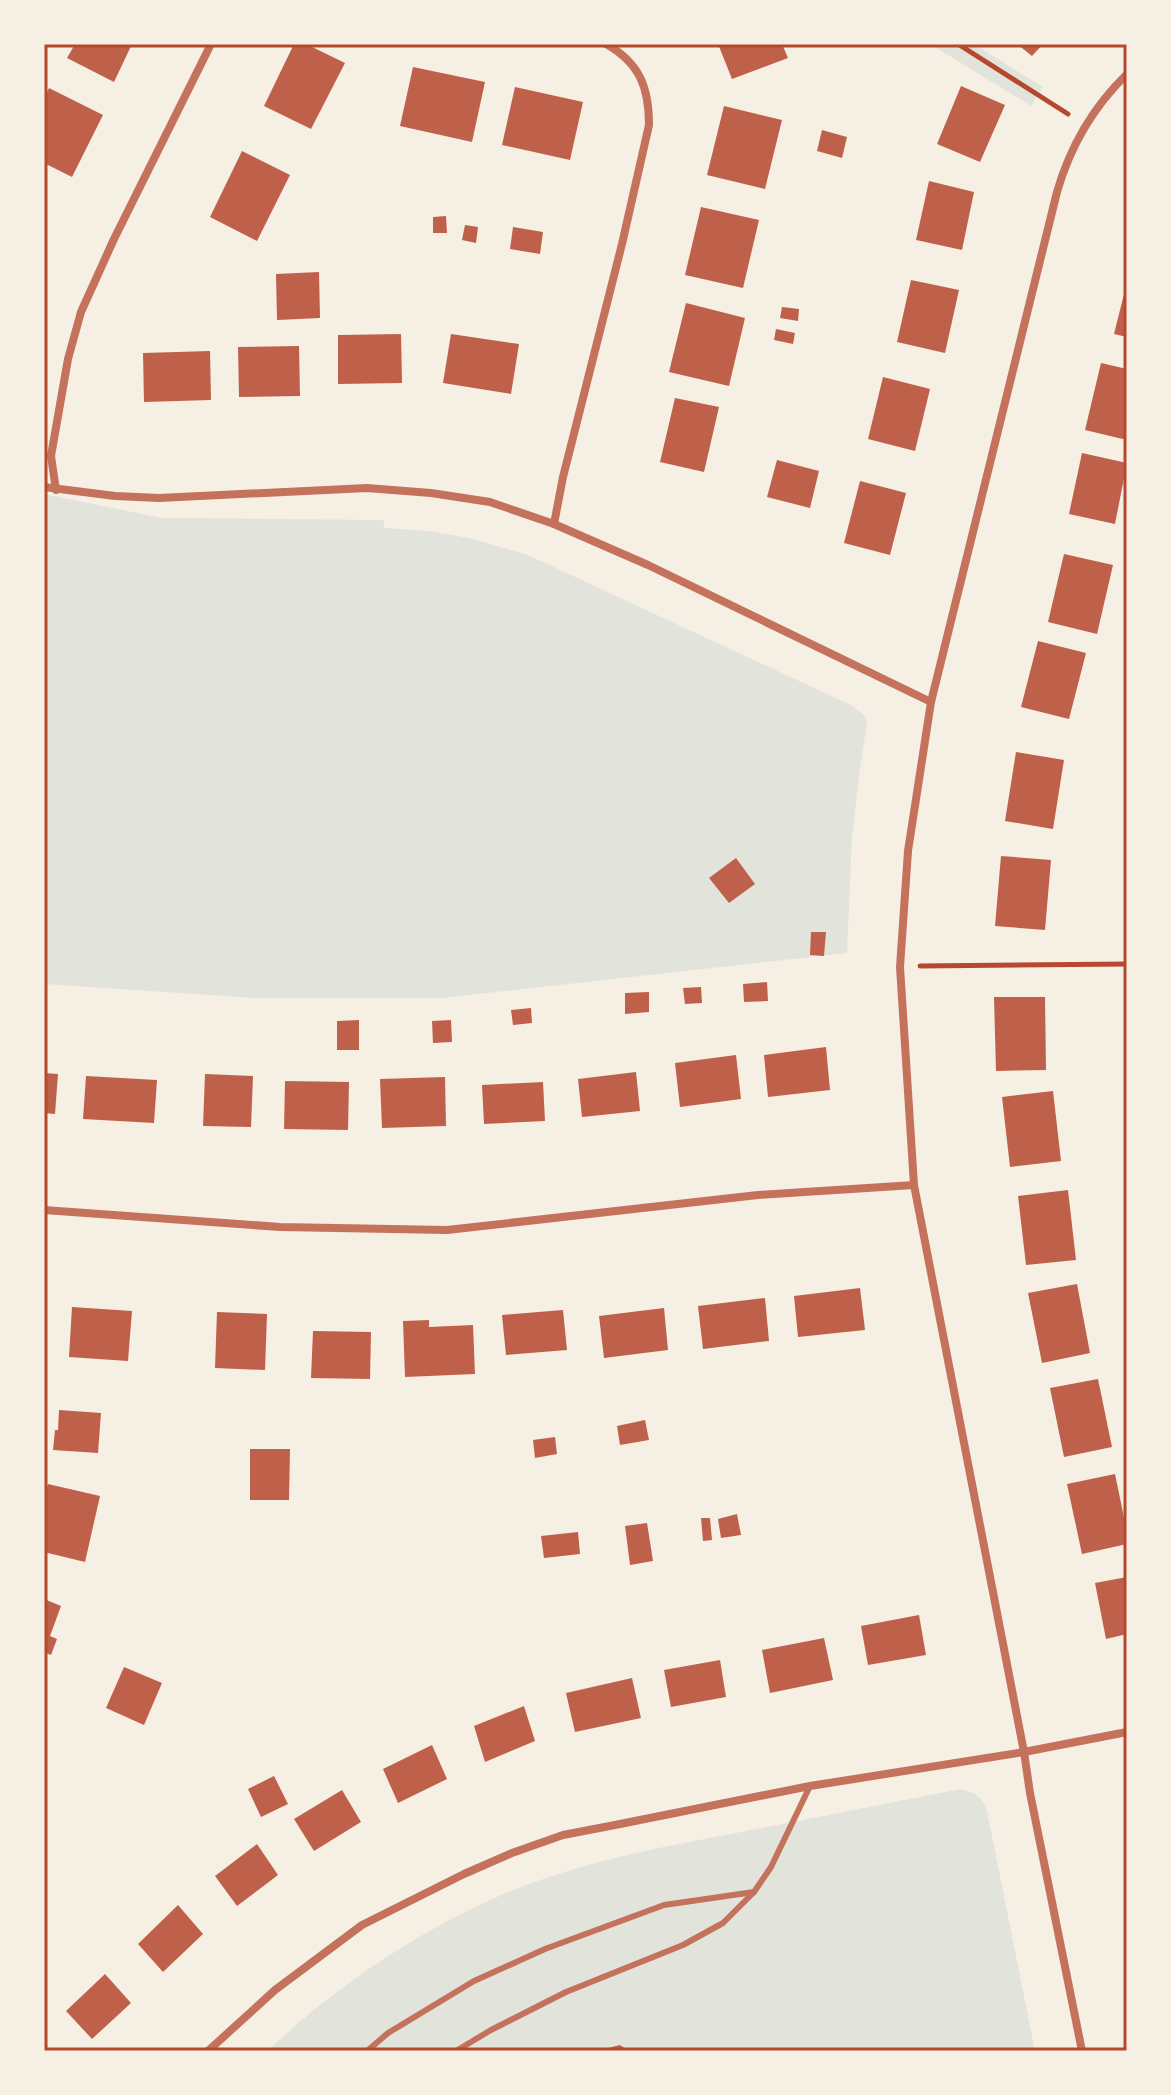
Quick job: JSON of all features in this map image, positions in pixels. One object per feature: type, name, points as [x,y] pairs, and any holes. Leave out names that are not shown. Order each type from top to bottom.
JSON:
[{"type":"street","points":[[56,490],[51,456],[68,359],[81,312],[211,44]]},
{"type":"street","points":[[554,524],[649,125],[643,83],[627,58],[606,44]]},
{"type":"street","points":[[1082,2051],[914,1185],[900,967],[908,851],[931,702],[1057,192],[1085,125],[1109,91],[1127,74]]},
{"type":"street","points":[[44,487],[159,498],[367,488],[415,491],[490,502],[554,524],[648,565],[931,702]]},
{"type":"street","points":[[44,1210],[280,1227],[447,1230],[758,1195],[914,1185]]},
{"type":"street","points":[[208,2051],[275,1990],[362,1925],[464,1874],[563,1835],[810,1786],[1024,1752],[1127,1732]]},
{"type":"lane","points":[[456,2051],[566,1992],[683,1945],[723,1923],[754,1892],[771,1867],[810,1786]]},
{"type":"lane","points":[[367,2051],[388,2033],[474,1981],[545,1949],[664,1905],[754,1892]]},
{"type":"path","points":[[958,44],[1085,125]]},
{"type":"path","points":[[900,967],[1127,964]]},
{"type":"shaded area","points":[[930,44],[974,44],[1043,87],[1031,106]]},
{"type":"shaded area","points":[[44,494],[162,518],[383,520],[385,528],[470,538],[528,555],[853,706],[863,714],[867,723],[852,838],[847,953],[442,998],[256,998],[44,984]]},
{"type":"shaded area","points":[[961,1789],[978,1796],[987,1811],[1035,2051],[267,2051],[320,2005],[406,1945],[467,1911],[529,1884],[652,1850]]},
{"type":"building","points":[[75,44],[132,44],[114,82],[67,58]]},
{"type":"building","points":[[294,44],[306,44],[345,63],[311,129],[264,106]]},
{"type":"building","points":[[718,44],[782,44],[788,58],[732,79]]},
{"type":"building","points":[[1017,44],[1043,44],[1032,56]]},
{"type":"building","points":[[413,67],[485,82],[472,142],[400,126]]},
{"type":"building","points":[[961,86],[1005,105],[980,162],[937,144]]},
{"type":"building","points":[[515,87],[583,102],[570,160],[502,145]]},
{"type":"building","points":[[49,88],[103,115],[72,177],[44,163],[44,99]]},
{"type":"building","points":[[724,106],[782,120],[765,189],[707,175]]},
{"type":"building","points":[[822,130],[847,137],[842,158],[817,151]]},
{"type":"building","points":[[242,151],[290,175],[257,241],[210,217]]},
{"type":"building","points":[[929,181],[974,192],[962,250],[916,240]]},
{"type":"building","points":[[701,207],[759,220],[743,288],[685,275]]},
{"type":"building","points":[[446,216],[447,233],[433,233],[433,217]]},
{"type":"building","points":[[465,225],[478,227],[476,243],[462,240]]},
{"type":"building","points":[[513,227],[543,232],[540,254],[510,249]]},
{"type":"building","points":[[319,272],[320,318],[277,320],[276,274]]},
{"type":"building","points":[[911,280],[959,290],[945,353],[897,342]]},
{"type":"building","points":[[1127,286],[1127,337],[1114,334]]},
{"type":"building","points":[[686,303],[745,318],[729,386],[669,372]]},
{"type":"building","points":[[782,307],[799,309],[798,321],[780,318]]},
{"type":"building","points":[[776,329],[795,333],[793,344],[774,340]]},
{"type":"building","points":[[401,334],[402,383],[338,384],[338,335]]},
{"type":"building","points":[[451,334],[519,344],[511,394],[443,383]]},
{"type":"building","points":[[299,346],[300,396],[239,397],[238,347]]},
{"type":"building","points":[[210,351],[211,400],[144,402],[143,353]]},
{"type":"building","points":[[1101,363],[1127,369],[1127,440],[1085,430]]},
{"type":"building","points":[[883,377],[930,389],[915,451],[868,439]]},
{"type":"building","points":[[675,398],[719,407],[704,472],[660,462]]},
{"type":"building","points":[[1082,453],[1127,463],[1115,524],[1069,514]]},
{"type":"building","points":[[777,460],[819,471],[810,508],[767,497]]},
{"type":"building","points":[[860,481],[906,493],[890,555],[844,543]]},
{"type":"building","points":[[1064,554],[1113,565],[1097,634],[1048,622]]},
{"type":"building","points":[[1038,641],[1086,653],[1069,719],[1021,707]]},
{"type":"building","points":[[1016,752],[1064,760],[1053,829],[1005,821]]},
{"type":"building","points":[[1001,856],[1051,860],[1045,930],[995,926]]},
{"type":"building","points":[[736,858],[755,884],[729,903],[709,878]]},
{"type":"building","points":[[811,932],[826,932],[824,956],[810,955]]},
{"type":"building","points":[[767,982],[768,1001],[744,1002],[743,984]]},
{"type":"building","points":[[701,987],[702,1003],[685,1004],[683,988]]},
{"type":"building","points":[[649,992],[649,1012],[625,1014],[625,993]]},
{"type":"building","points":[[994,997],[1045,997],[1046,1070],[996,1071]]},
{"type":"building","points":[[531,1008],[532,1023],[513,1025],[511,1010]]},
{"type":"building","points":[[359,1020],[359,1050],[337,1050],[337,1021]]},
{"type":"building","points":[[451,1020],[452,1042],[433,1043],[432,1021]]},
{"type":"building","points":[[826,1047],[830,1090],[768,1097],[764,1055]]},
{"type":"building","points":[[736,1055],[741,1099],[680,1107],[675,1063]]},
{"type":"building","points":[[636,1072],[640,1111],[582,1117],[578,1079]]},
{"type":"building","points":[[44,1073],[58,1074],[55,1114],[44,1113]]},
{"type":"building","points":[[205,1074],[253,1076],[251,1127],[203,1126]]},
{"type":"building","points":[[86,1076],[157,1080],[154,1123],[83,1119]]},
{"type":"building","points":[[445,1077],[446,1126],[382,1128],[380,1079]]},
{"type":"building","points":[[285,1081],[349,1082],[348,1130],[284,1129]]},
{"type":"building","points":[[543,1082],[545,1121],[484,1124],[482,1085]]},
{"type":"building","points":[[1053,1091],[1061,1161],[1010,1167],[1002,1097]]},
{"type":"building","points":[[1068,1190],[1076,1260],[1026,1265],[1018,1196]]},
{"type":"building","points":[[1077,1284],[1090,1353],[1042,1363],[1028,1293]]},
{"type":"building","points":[[860,1288],[865,1330],[798,1337],[794,1296]]},
{"type":"building","points":[[765,1298],[769,1341],[703,1349],[698,1306]]},
{"type":"building","points":[[72,1307],[132,1311],[128,1361],[69,1357]]},
{"type":"building","points":[[664,1308],[668,1350],[604,1358],[599,1316]]},
{"type":"building","points":[[563,1310],[567,1350],[506,1355],[502,1315]]},
{"type":"building","points":[[217,1312],[267,1314],[265,1370],[215,1368]]},
{"type":"building","points":[[429,1320],[429,1327],[473,1325],[475,1374],[405,1377],[403,1321]]},
{"type":"building","points":[[313,1331],[371,1332],[370,1379],[311,1378]]},
{"type":"building","points":[[1098,1379],[1112,1447],[1064,1457],[1050,1388]]},
{"type":"building","points":[[59,1410],[101,1413],[98,1453],[53,1450]]},
{"type":"building","points":[[645,1420],[649,1440],[620,1445],[617,1426]]},
{"type":"building","points":[[555,1437],[557,1454],[535,1458],[533,1440]]},
{"type":"building","points":[[250,1449],[290,1449],[289,1500],[250,1500]]},
{"type":"building","points":[[1115,1474],[1127,1544],[1082,1554],[1067,1484]]},
{"type":"building","points":[[48,1484],[100,1496],[85,1562],[44,1552],[44,1499]]},
{"type":"building","points":[[737,1514],[741,1535],[721,1538],[718,1519]]},
{"type":"building","points":[[701,1518],[710,1518],[712,1540],[703,1541]]},
{"type":"building","points":[[647,1523],[653,1561],[630,1565],[625,1526]]},
{"type":"building","points":[[578,1532],[580,1554],[544,1558],[541,1536]]},
{"type":"building","points":[[1127,1577],[1127,1634],[1106,1639],[1095,1583]]},
{"type":"building","points":[[44,1599],[61,1606],[50,1636],[57,1639],[51,1655],[44,1652]]},
{"type":"building","points":[[919,1615],[926,1655],[868,1665],[861,1626]]},
{"type":"building","points":[[824,1638],[833,1680],[770,1693],[762,1650]]},
{"type":"building","points":[[720,1660],[726,1697],[671,1707],[664,1670]]},
{"type":"building","points":[[124,1667],[162,1683],[144,1725],[106,1708]]},
{"type":"building","points":[[632,1678],[641,1718],[575,1732],[566,1693]]},
{"type":"building","points":[[524,1706],[535,1741],[485,1762],[474,1726]]},
{"type":"building","points":[[432,1745],[447,1779],[398,1803],[383,1769]]},
{"type":"building","points":[[274,1776],[288,1804],[261,1817],[248,1789]]},
{"type":"building","points":[[342,1790],[361,1822],[314,1851],[294,1819]]},
{"type":"building","points":[[257,1844],[278,1875],[237,1906],[215,1876]]},
{"type":"building","points":[[178,1905],[203,1934],[163,1972],[138,1944]]},
{"type":"building","points":[[105,1974],[131,2003],[92,2039],[66,2011]]},
{"type":"building","points":[[620,2045],[629,2051],[600,2051],[600,2050]]}]
